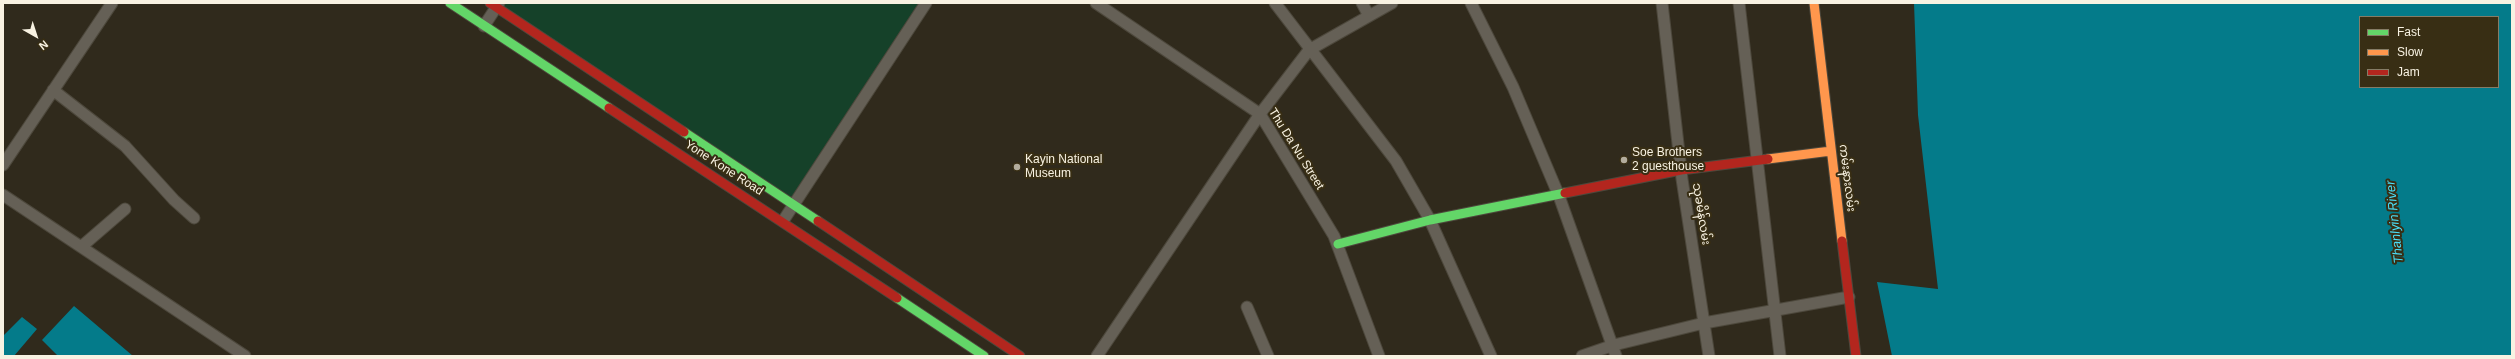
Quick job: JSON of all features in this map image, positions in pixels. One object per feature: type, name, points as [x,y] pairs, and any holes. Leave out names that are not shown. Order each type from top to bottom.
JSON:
[{"type":"street","points":[[3,165],[112,3]]},
{"type":"street","name":"Yone Kone Road","points":[[450,3],[783,221],[984,356]]},
{"type":"street","points":[[783,221],[926,3]]},
{"type":"street","name":"Thu Da Nu Street","points":[[1096,3],[1260,114],[1338,244],[1379,356]]},
{"type":"street","points":[[1275,3],[1309,50],[1396,161],[1430,220],[1491,356]]},
{"type":"street","points":[[1362,3],[1369,16]]},
{"type":"street","points":[[1097,356],[1260,114],[1309,50],[1392,3]]},
{"type":"street","points":[[1471,3],[1514,87],[1559,196],[1614,345],[1616,356]]},
{"type":"street","name":"သုခမိန်လမ်း","points":[[1662,3],[1681,170],[1709,356]]},
{"type":"street","points":[[1738,3],[1780,356]]},
{"type":"street","name":"ကမ်းနားလမ်း","points":[[1814,3],[1856,356]]},
{"type":"street","points":[[484,26],[495,4],[1020,356]]},
{"type":"street","points":[[53,90],[125,146],[174,200],[194,218]]},
{"type":"street","points":[[1338,244],[1430,220],[1559,196],[1681,170],[1831,152]]},
{"type":"street","points":[[3,195],[245,356]]},
{"type":"street","points":[[81,247],[125,210]]},
{"type":"street","points":[[1582,356],[1614,345],[1704,323],[1849,297]]},
{"type":"street","points":[[921,314],[933,298]]},
{"type":"street","points":[[1247,307],[1268,356]]},
{"type":"green space","points":[[499,3],[926,3],[794,205]]},
{"type":"water","name":"Thanlyin River","points":[[1914,3],[2512,3],[2512,356],[1892,356],[1877,282],[1938,289],[1918,115]]},
{"type":"water","points":[[74,306],[133,356],[58,356],[42,340]]},
{"type":"water","points":[[22,317],[37,329],[14,356],[3,356],[3,336]]},
{"type":"traffic: fast","points":[[450,3],[609,108]]},
{"type":"traffic: fast","points":[[684,132],[818,221]]},
{"type":"traffic: fast","points":[[1338,244],[1430,220],[1565,193]]},
{"type":"traffic: fast","points":[[897,298],[984,356]]},
{"type":"traffic: slow","points":[[1814,3],[1842,241]]},
{"type":"traffic: slow","points":[[1768,159],[1831,151]]},
{"type":"traffic: jam","points":[[490,3],[684,132]]},
{"type":"traffic: jam","points":[[609,108],[897,298]]},
{"type":"traffic: jam","points":[[1565,193],[1681,170],[1768,159]]},
{"type":"traffic: jam","points":[[818,221],[1020,356]]},
{"type":"traffic: jam","points":[[1842,241],[1856,356]]},
{"type":"place","name":"Soe Brothers 2 guesthouse","points":[[1624,160]]},
{"type":"place","name":"Kayin National Museum","points":[[1017,167]]}]
